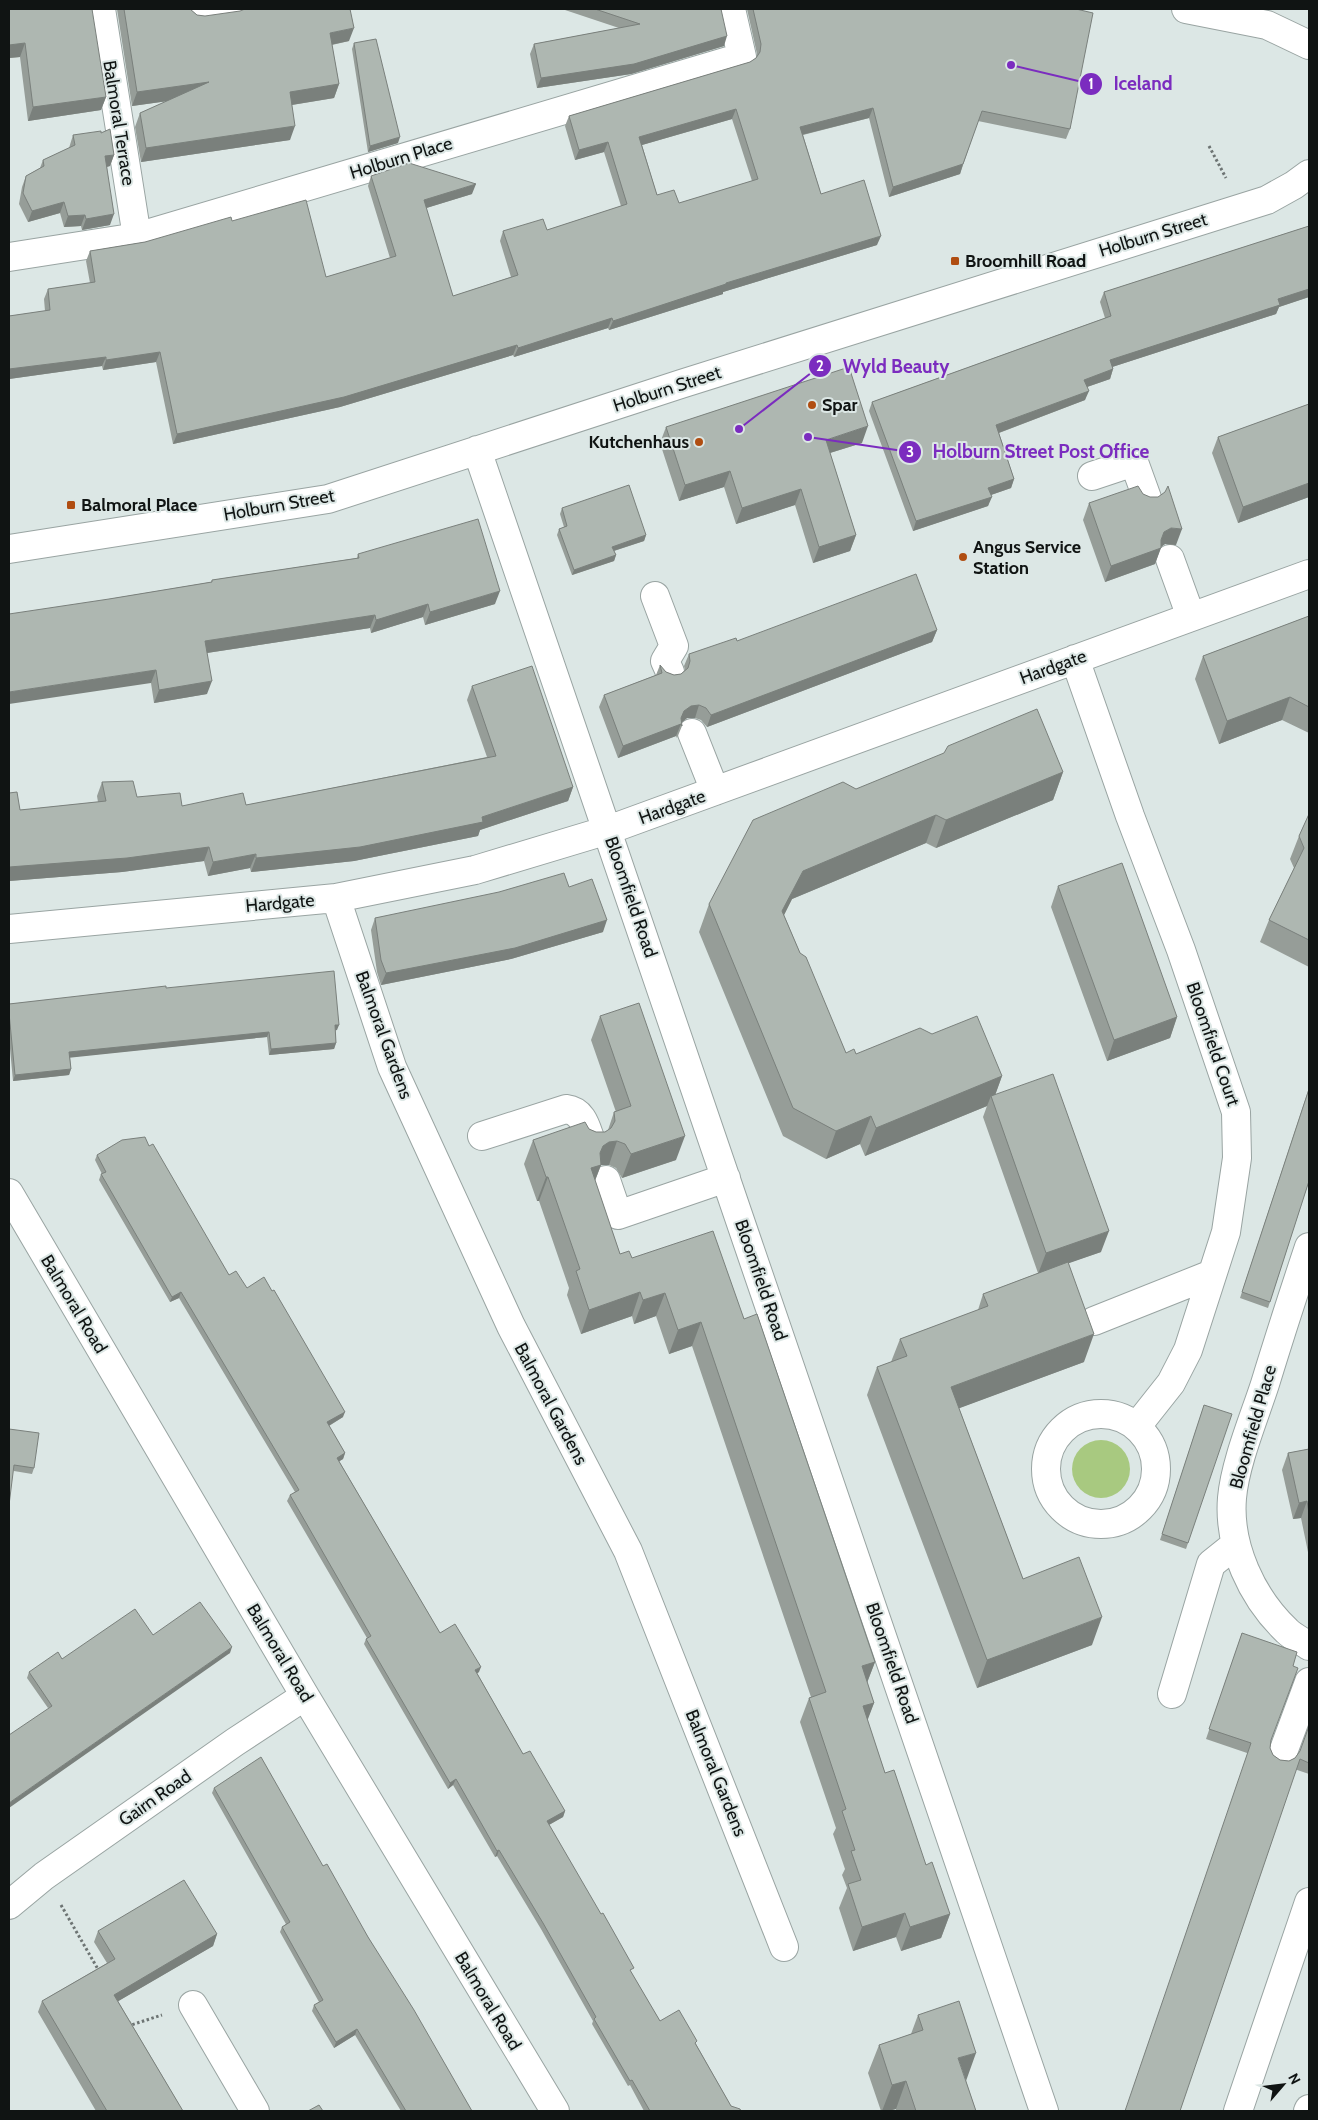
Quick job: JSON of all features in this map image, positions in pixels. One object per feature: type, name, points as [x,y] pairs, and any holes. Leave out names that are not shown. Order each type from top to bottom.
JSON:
[{"type":"street","points":[[198,14],[233,9]]},
{"type":"street","name":"Holburn Place","points":[[9,257],[137,237],[742,57],[731,9]]},
{"type":"street","points":[[1186,9],[1267,26],[1309,45]]},
{"type":"street","name":"Balmoral Terrace","points":[[109,21],[137,237]]},
{"type":"street","name":"Holburn Street","points":[[9,550],[328,499],[1267,200],[1309,174]]},
{"type":"street","name":"Bloomfield Road","points":[[477,450],[1044,2111]]},
{"type":"street","points":[[1092,476],[1134,462],[1147,498]]},
{"type":"street","points":[[1170,559],[1192,617]]},
{"type":"street","name":"Hardgate","points":[[9,929],[336,898],[475,870],[608,830],[1309,574]]},
{"type":"street","points":[[655,596],[674,646],[665,661],[670,672]]},
{"type":"street","name":"Bloomfield Court","points":[[1075,659],[1130,816],[1184,959],[1236,1112],[1237,1158],[1226,1232],[1188,1350],[1171,1383],[1137,1426]]},
{"type":"street","points":[[692,732],[715,791]]},
{"type":"street","name":"Balmoral Gardens","points":[[336,898],[392,1067],[511,1326],[628,1551],[784,1948]]},
{"type":"street","points":[[482,1136],[566,1110],[577,1113],[583,1119],[591,1141]]},
{"type":"street","points":[[606,1180],[618,1215],[726,1178]]},
{"type":"street","name":"Balmoral Road","points":[[9,1193],[305,1696],[555,2111]]},
{"type":"street","name":"Bloomfield Place","points":[[1309,1247],[1244,1449],[1232,1497],[1232,1518],[1236,1544],[1244,1568],[1270,1612],[1288,1632],[1309,1646]]},
{"type":"street","points":[[1094,1321],[1212,1274]]},
{"type":"street","points":[[1101,1413],[1121,1416],[1137,1426],[1149,1442],[1156,1460],[1156,1479],[1149,1497],[1137,1512],[1120,1522],[1101,1525],[1081,1521],[1065,1512],[1052,1496],[1046,1478],[1046,1459],[1053,1440],[1066,1426],[1082,1416],[1101,1413]]},
{"type":"street","points":[[1172,1694],[1211,1564],[1236,1544]]},
{"type":"street","points":[[1282,1754],[1309,1682]]},
{"type":"street","name":"Gairn Road","points":[[9,1905],[44,1876],[235,1742],[305,1696]]},
{"type":"street","points":[[1238,2111],[1309,1902]]},
{"type":"street","points":[[193,2005],[255,2111]]},
{"type":"path","points":[[1209,146],[1226,178]]},
{"type":"path","points":[[44,1876],[100,1972]]},
{"type":"path","points":[[126,2017],[131,2025],[193,2005]]},
{"type":"green space","points":[[1095,1440],[1107,1440],[1122,1448],[1130,1463],[1130,1475],[1122,1490],[1107,1498],[1095,1498],[1080,1490],[1072,1475],[1072,1463],[1080,1448]]},
{"type":"building","points":[[9,9],[92,9],[106,97],[33,107],[25,43],[9,45]]},
{"type":"building","points":[[124,9],[190,9],[197,15],[205,16],[245,9],[350,9],[354,28],[330,33],[339,84],[290,92],[295,126],[146,148],[140,113],[209,82],[137,92]]},
{"type":"building","points":[[595,9],[721,9],[727,36],[634,64],[541,78],[534,44],[640,24]]},
{"type":"building","points":[[753,9],[1076,9],[1093,13],[1070,129],[982,111],[963,164],[893,187],[873,108],[800,127],[821,194],[864,180],[881,236],[726,283],[613,321],[612,318],[518,348],[517,345],[344,397],[177,434],[160,352],[106,360],[106,357],[9,369],[9,316],[50,310],[48,289],[95,282],[90,251],[145,242],[231,217],[232,221],[306,200],[326,277],[396,256],[371,176],[409,163],[476,184],[424,200],[453,296],[518,275],[503,231],[543,219],[547,230],[627,204],[608,142],[579,150],[569,116],[750,62],[760,52],[761,44]],"holes":[[[736,109],[758,179],[679,203],[674,190],[657,195],[639,137]]]},
{"type":"building","points":[[376,39],[400,137],[370,146],[354,43]]},
{"type":"building","points":[[110,129],[114,155],[105,156],[114,214],[86,219],[85,215],[68,216],[64,202],[32,211],[23,193],[26,176],[44,166],[43,160],[75,145],[73,135],[101,131],[101,133]]},
{"type":"building","points":[[1309,226],[1309,289],[1278,299],[1280,305],[1110,360],[1113,369],[1084,380],[1089,391],[996,425],[1014,479],[988,488],[992,497],[916,521],[872,402],[1111,316],[1104,292]]},
{"type":"building","points":[[849,367],[868,426],[826,440],[856,535],[819,547],[801,489],[742,508],[730,471],[685,485],[666,427]]},
{"type":"building","points":[[1309,404],[1309,483],[1243,507],[1218,437]]},
{"type":"building","points":[[629,485],[646,535],[612,547],[616,555],[574,570],[559,529],[567,526],[562,508]]},
{"type":"building","points":[[1138,486],[1143,494],[1150,497],[1158,497],[1165,492],[1168,486],[1182,529],[1171,528],[1164,532],[1161,548],[1111,566],[1089,503]]},
{"type":"building","points":[[478,519],[500,591],[430,612],[428,604],[376,620],[375,615],[205,641],[212,681],[159,690],[156,670],[9,692],[9,614],[212,582],[212,580],[359,558],[358,554]]},
{"type":"building","points":[[916,574],[937,630],[711,715],[706,708],[699,705],[691,706],[684,711],[681,718],[682,726],[681,724],[623,746],[604,695],[662,673],[660,665],[666,672],[674,675],[681,674],[688,668],[689,654],[736,638],[737,641]]},
{"type":"building","points":[[1309,616],[1309,707],[1290,697],[1227,721],[1203,656]]},
{"type":"building","points":[[532,666],[573,787],[482,817],[483,822],[360,847],[256,858],[256,854],[213,862],[209,847],[127,858],[9,867],[9,793],[17,792],[20,810],[106,801],[102,782],[133,781],[137,797],[180,793],[182,806],[243,793],[246,805],[496,756],[472,686]]},
{"type":"building","points":[[1037,709],[1063,772],[946,820],[936,815],[803,871],[782,911],[800,953],[806,957],[846,1053],[854,1049],[856,1054],[920,1028],[932,1034],[977,1016],[1002,1076],[876,1128],[871,1116],[836,1131],[793,1108],[709,904],[753,820],[843,782],[856,789],[944,753],[948,746]]},
{"type":"building","points":[[1309,814],[1309,940],[1269,920],[1304,848],[1299,836]]},
{"type":"building","points":[[1122,863],[1177,1017],[1114,1040],[1058,886]]},
{"type":"building","points":[[564,873],[569,887],[592,879],[607,920],[515,948],[386,973],[381,960],[375,918],[499,892]]},
{"type":"building","points":[[334,971],[339,1025],[335,1025],[336,1043],[271,1049],[269,1032],[69,1052],[71,1069],[15,1075],[9,1004],[166,986],[166,988]]},
{"type":"building","points":[[639,1003],[685,1136],[631,1154],[625,1144],[617,1141],[609,1142],[603,1146],[600,1153],[601,1165],[591,1168],[620,1254],[629,1251],[632,1258],[713,1231],[744,1319],[757,1314],[875,1662],[862,1666],[874,1703],[863,1706],[885,1773],[894,1770],[926,1865],[932,1862],[950,1914],[910,1927],[905,1913],[862,1927],[848,1884],[861,1880],[851,1851],[855,1850],[842,1811],[846,1809],[809,1698],[826,1692],[701,1322],[678,1330],[665,1293],[643,1300],[640,1292],[589,1310],[576,1271],[580,1269],[533,1140],[585,1122],[589,1129],[596,1132],[605,1132],[611,1128],[615,1121],[614,1112],[631,1106],[600,1016]]},
{"type":"building","points":[[1053,1074],[1109,1231],[1046,1253],[991,1096]]},
{"type":"building","points":[[1309,1089],[1309,1181],[1270,1302],[1242,1292]]},
{"type":"building","points":[[145,1137],[149,1146],[153,1144],[229,1275],[236,1271],[247,1288],[264,1277],[272,1291],[274,1290],[345,1412],[327,1422],[345,1453],[337,1458],[440,1633],[455,1624],[481,1667],[475,1670],[523,1754],[530,1751],[565,1811],[547,1821],[601,1914],[603,1913],[634,1968],[630,1970],[660,2021],[679,2010],[697,2041],[695,2043],[731,2106],[741,2111],[650,2111],[632,2080],[630,2081],[594,2019],[596,2017],[543,1923],[499,1850],[497,1851],[456,1779],[450,1783],[366,1639],[371,1636],[290,1495],[299,1490],[181,1292],[172,1297],[101,1174],[106,1172],[97,1155],[122,1140]]},
{"type":"building","points":[[1068,1262],[1094,1334],[951,1387],[1023,1579],[1079,1557],[1102,1617],[987,1660],[877,1367],[907,1356],[900,1339],[988,1306],[983,1294]]},
{"type":"building","points":[[1204,1405],[1232,1414],[1188,1543],[1162,1534]]},
{"type":"building","points":[[9,1429],[39,1433],[34,1468],[14,1465],[9,1505]]},
{"type":"building","points":[[1309,1449],[1309,1513],[1307,1501],[1299,1503],[1288,1453]]},
{"type":"building","points":[[200,1602],[232,1647],[9,1803],[9,1735],[52,1706],[29,1672],[58,1652],[62,1659],[135,1609],[153,1635]]},
{"type":"building","points":[[1242,1633],[1297,1652],[1293,1666],[1298,1668],[1271,1740],[1270,1748],[1273,1755],[1280,1760],[1289,1761],[1295,1758],[1300,1751],[1309,1726],[1309,1763],[1300,1759],[1180,2111],[1125,2111],[1251,1743],[1209,1729]]},
{"type":"building","points":[[261,1757],[323,1866],[327,1864],[368,1937],[414,2010],[472,2111],[406,2111],[357,2029],[336,2042],[314,2005],[323,2000],[282,1927],[290,1922],[214,1788]]},
{"type":"building","points":[[184,1880],[217,1934],[114,1995],[183,2111],[107,2111],[42,2001],[115,1959],[98,1931]]},
{"type":"building","points":[[959,2001],[976,2053],[958,2058],[976,2111],[916,2111],[906,2081],[892,2085],[879,2045],[923,2030],[918,2015]]},
{"type":"building","points":[[319,2105],[323,2111],[308,2111]]},
{"type":"place","name":"Iceland","points":[[1011,65]]},
{"type":"place","name":"Broomhill Road","points":[[955,261]]},
{"type":"place","name":"Spar","points":[[812,405]]},
{"type":"place","name":"Wyld Beauty","points":[[739,429]]},
{"type":"place","name":"Holburn Street Post Office","points":[[808,437]]},
{"type":"place","name":"Kutchenhaus","points":[[699,442]]},
{"type":"place","name":"Balmoral Place","points":[[71,505]]},
{"type":"place","name":"Angus Service Station","points":[[963,557]]}]
